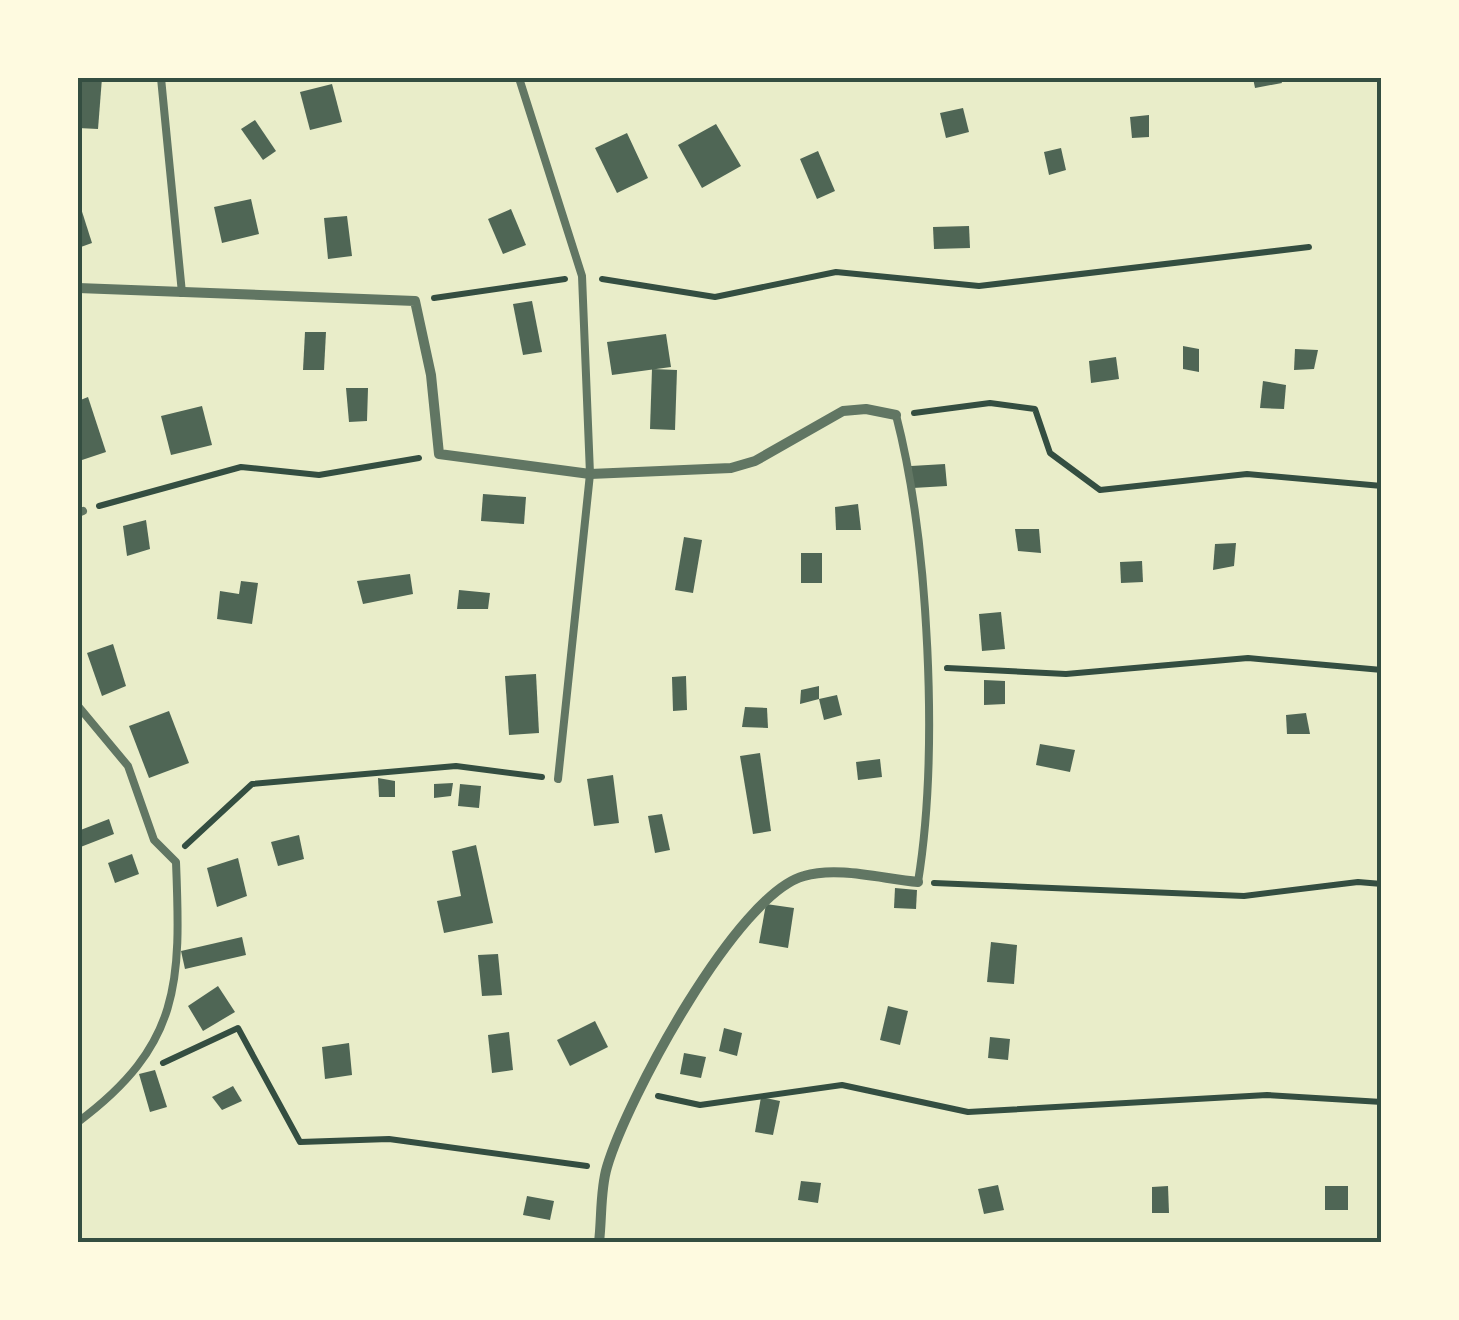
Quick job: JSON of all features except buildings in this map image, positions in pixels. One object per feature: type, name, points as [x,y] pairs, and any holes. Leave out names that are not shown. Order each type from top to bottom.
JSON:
[{"type":"street","points":[[78,288],[415,301],[431,375],[439,454],[590,474],[731,468],[755,462],[843,412],[866,409],[896,415]]},
{"type":"street","points":[[600,1242],[606,1169],[662,1040],[774,889],[824,873],[918,882]]},
{"type":"lane","points":[[162,78],[182,293]]},
{"type":"lane","points":[[519,78],[582,276],[590,474],[558,779]]},
{"type":"lane","points":[[896,415],[914,529],[926,667],[926,828],[918,882]]},
{"type":"lane","points":[[78,706],[128,766],[154,840],[176,862],[176,963],[165,1020],[154,1044],[122,1086],[78,1122]]},
{"type":"path","points":[[415,301],[582,276],[715,297],[836,272],[979,286],[1309,247]]},
{"type":"path","points":[[896,415],[990,402],[1035,410],[1050,453],[1100,490],[1248,474],[1382,486]]},
{"type":"path","points":[[80,512],[241,467],[320,475],[439,454]]},
{"type":"path","points":[[926,667],[1066,674],[1248,658],[1382,670]]},
{"type":"path","points":[[176,862],[178,852],[252,784],[456,766],[558,779]]},
{"type":"path","points":[[918,882],[1244,896],[1358,882],[1382,884]]},
{"type":"path","points":[[154,1044],[164,1064],[238,1028],[300,1142],[390,1138],[606,1169]]},
{"type":"path","points":[[640,1091],[700,1105],[842,1086],[968,1112],[1267,1095],[1382,1102]]}]
